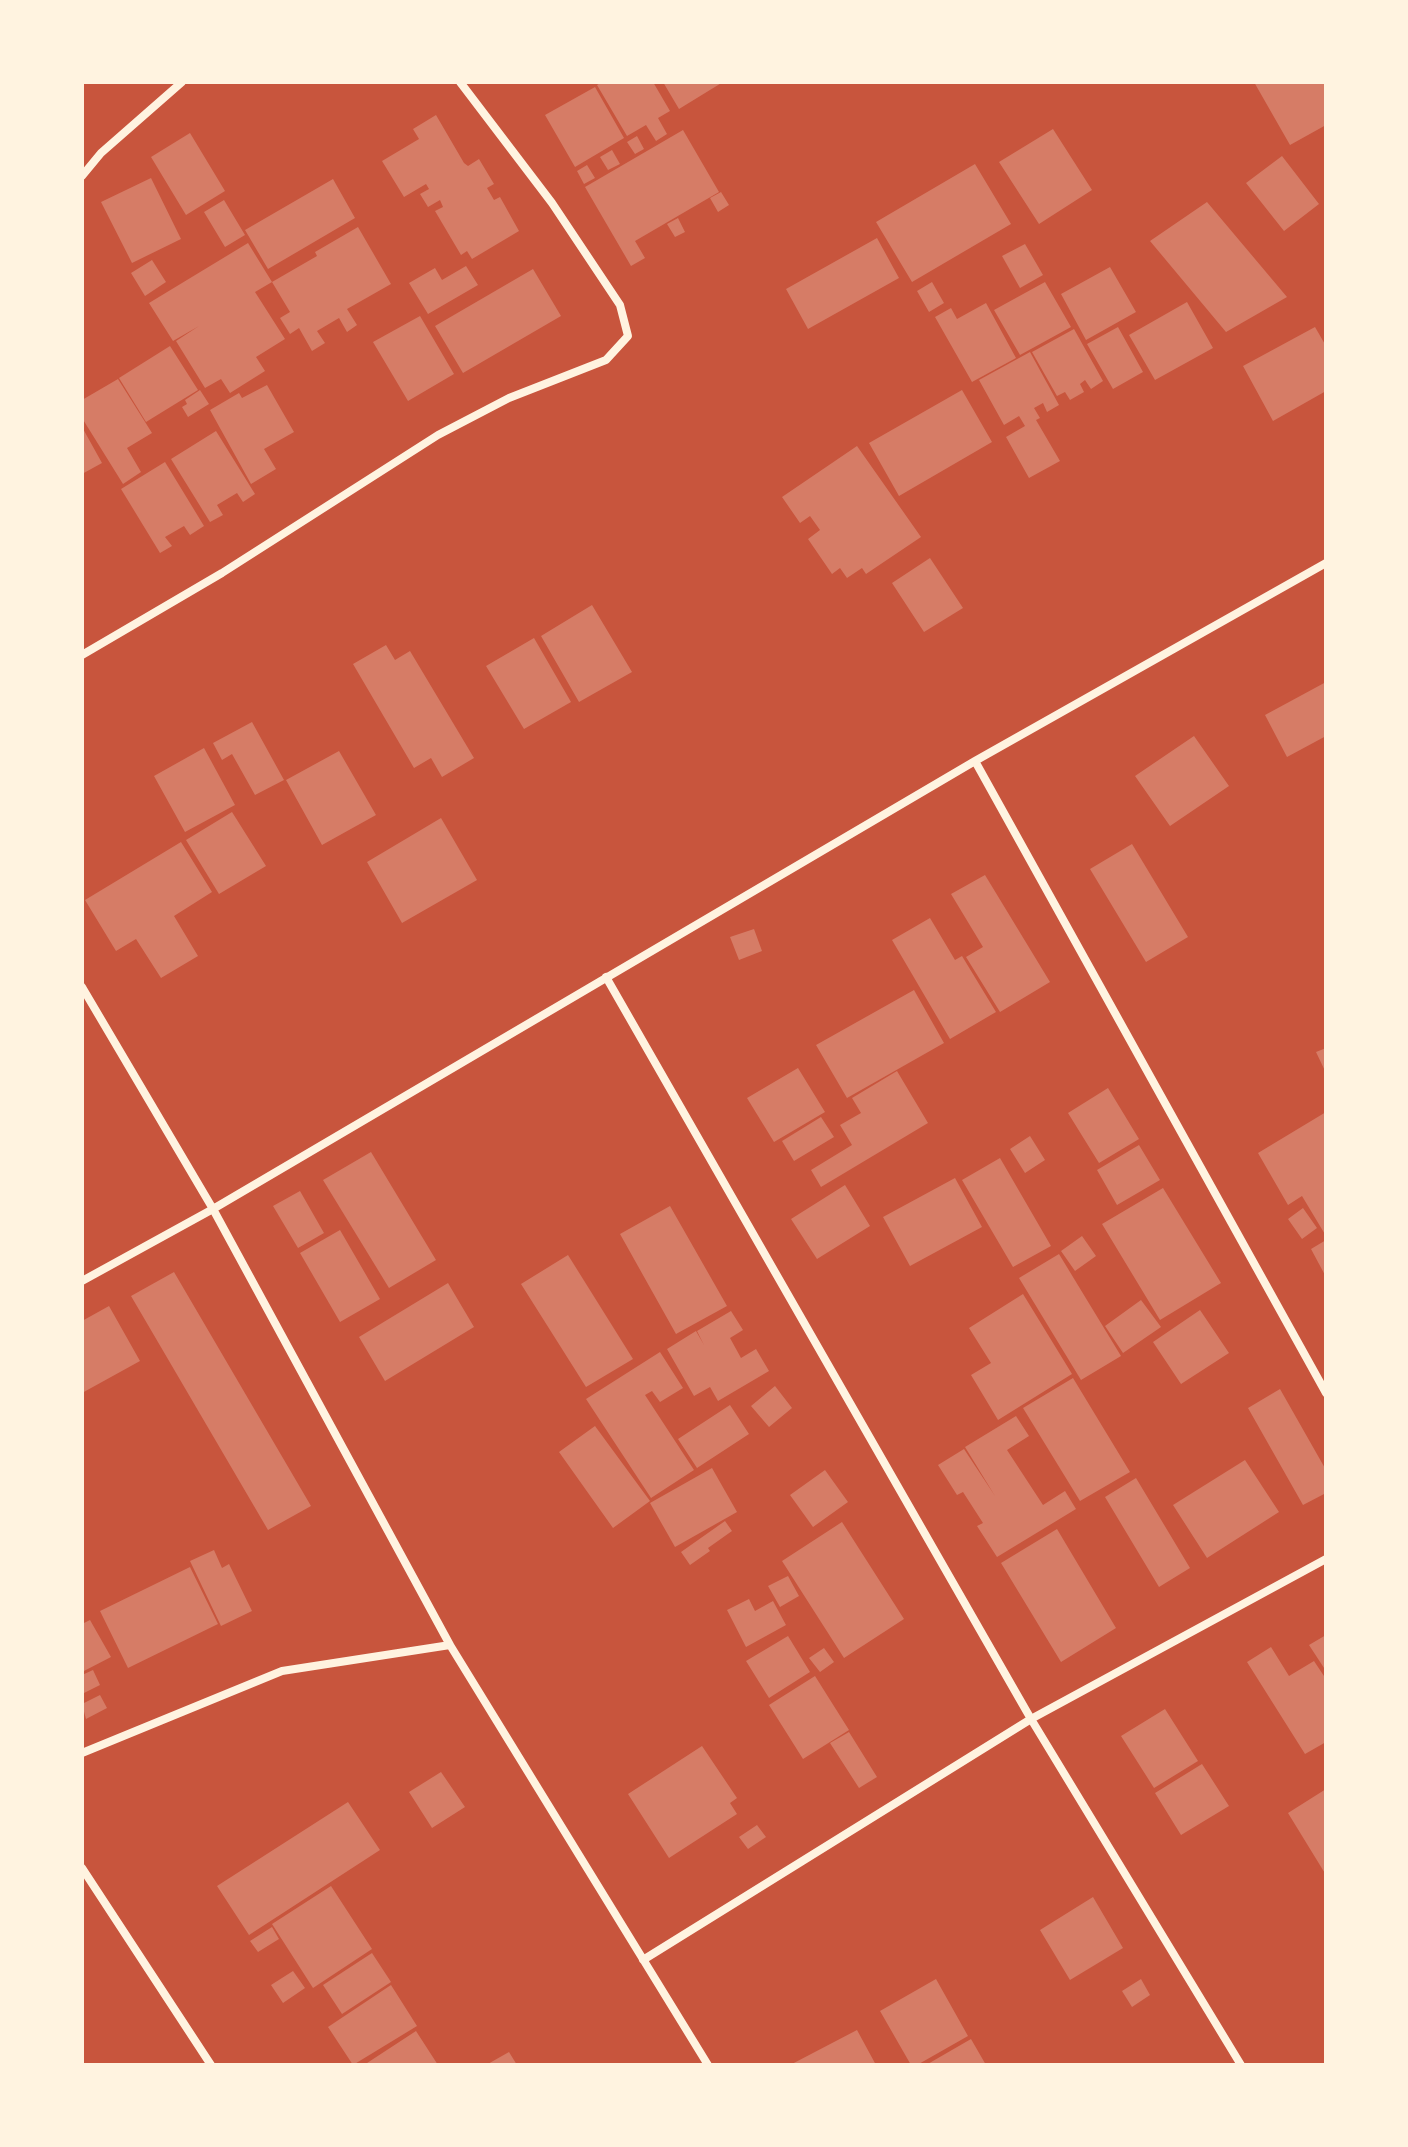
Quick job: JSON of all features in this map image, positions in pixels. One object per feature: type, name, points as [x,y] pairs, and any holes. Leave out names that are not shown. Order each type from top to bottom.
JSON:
[{"type":"street","points":[[82,176],[101,153],[182,82]]},
{"type":"street","points":[[82,655],[222,573],[438,435],[509,398],[606,360],[628,336],[620,305],[612,292],[552,203],[460,82]]},
{"type":"street","points":[[82,1281],[213,1209],[975,761],[1326,563]]},
{"type":"street","points":[[975,761],[1326,1393]]},
{"type":"street","points":[[606,977],[1031,1719],[1241,2065]]},
{"type":"street","points":[[82,987],[213,1209],[450,1645],[708,2065]]},
{"type":"street","points":[[643,1960],[1031,1719],[1326,1559]]},
{"type":"street","points":[[82,1753],[282,1671],[450,1645]]},
{"type":"street","points":[[82,1868],[211,2065]]},
{"type":"building","points":[[602,82],[653,82],[670,111],[658,118],[667,134],[656,141],[646,125],[627,136],[597,85]]},
{"type":"building","points":[[663,82],[723,82],[679,109]]},
{"type":"building","points":[[1254,82],[1326,82],[1326,125],[1290,145]]},
{"type":"building","points":[[595,87],[624,138],[575,167],[545,115]]},
{"type":"building","points":[[436,115],[464,163],[468,166],[479,159],[494,184],[487,188],[494,200],[500,197],[519,231],[472,259],[467,251],[461,255],[435,211],[443,207],[440,200],[428,207],[420,194],[429,189],[426,184],[404,197],[382,161],[419,139],[413,129]]},
{"type":"building","points":[[1053,129],[1092,190],[1039,224],[999,162]]},
{"type":"building","points":[[683,130],[719,192],[635,241],[645,258],[631,266],[585,187]]},
{"type":"building","points":[[190,133],[225,191],[186,215],[151,157]]},
{"type":"building","points":[[637,136],[644,149],[635,154],[627,142]]},
{"type":"building","points":[[612,150],[620,164],[608,170],[600,157]]},
{"type":"building","points":[[1282,156],[1319,204],[1284,231],[1246,183]]},
{"type":"building","points":[[975,164],[1011,224],[912,282],[876,222]]},
{"type":"building","points":[[587,165],[595,178],[584,184],[577,171]]},
{"type":"building","points":[[151,178],[181,239],[132,263],[101,202]]},
{"type":"building","points":[[333,179],[355,218],[268,269],[245,230]]},
{"type":"building","points":[[721,192],[729,205],[718,212],[710,198]]},
{"type":"building","points":[[224,200],[245,235],[225,247],[204,212]]},
{"type":"building","points":[[1207,202],[1287,297],[1226,332],[1150,241]]},
{"type":"building","points":[[678,218],[685,232],[675,237],[667,224]]},
{"type":"building","points":[[358,227],[391,284],[347,309],[357,325],[347,332],[339,318],[317,331],[325,343],[312,351],[299,328],[290,334],[280,318],[290,312],[272,282]]},
{"type":"building","points":[[877,238],[899,278],[808,329],[786,289]]},
{"type":"building","points":[[248,243],[272,282],[255,292],[285,339],[256,357],[265,371],[230,393],[221,379],[205,388],[176,341],[199,326],[173,341],[149,303]]},
{"type":"building","points":[[1025,244],[1043,275],[1020,288],[1002,256]]},
{"type":"building","points":[[152,260],[166,282],[145,296],[131,273]]},
{"type":"building","points":[[466,266],[478,285],[428,314],[409,283],[435,268],[442,280]]},
{"type":"building","points":[[1110,267],[1136,312],[1086,340],[1061,294]]},
{"type":"building","points":[[533,269],[561,316],[463,373],[435,326]]},
{"type":"building","points":[[932,282],[944,303],[929,312],[917,291]]},
{"type":"building","points":[[1045,282],[1071,327],[1020,355],[994,310]]},
{"type":"building","points":[[1187,302],[1213,348],[1155,380],[1129,335]]},
{"type":"building","points":[[986,303],[1016,358],[972,382],[935,317],[951,308],[957,319]]},
{"type":"building","points":[[420,316],[454,374],[408,401],[373,342]]},
{"type":"building","points":[[1118,327],[1143,372],[1113,389],[1087,344]]},
{"type":"building","points":[[1315,327],[1326,346],[1326,391],[1273,421],[1243,366]]},
{"type":"building","points":[[1074,329],[1103,381],[1091,389],[1085,380],[1080,384],[1084,392],[1070,400],[1065,392],[1057,396],[1032,352]]},
{"type":"building","points":[[170,346],[198,390],[146,422],[119,378]]},
{"type":"building","points":[[1030,352],[1059,405],[1047,412],[1043,403],[1034,408],[1040,418],[1036,420],[1060,461],[1029,478],[1006,437],[1025,426],[1019,416],[1004,425],[979,380]]},
{"type":"building","points":[[118,379],[152,433],[127,448],[141,472],[123,484],[82,418],[82,400]]},
{"type":"building","points":[[267,385],[294,432],[264,449],[276,469],[251,484],[210,410],[239,393],[242,398]]},
{"type":"building","points":[[200,390],[209,404],[188,417],[182,407],[187,404],[185,400]]},
{"type":"building","points":[[962,390],[992,442],[899,496],[869,443]]},
{"type":"building","points":[[82,427],[102,463],[82,474]]},
{"type":"building","points":[[216,431],[255,494],[243,502],[237,493],[217,505],[223,515],[210,522],[171,459]]},
{"type":"building","points":[[857,446],[921,537],[866,574],[862,568],[847,578],[840,568],[832,574],[808,539],[820,530],[810,516],[800,523],[782,497]]},
{"type":"building","points":[[165,462],[204,526],[190,535],[184,526],[165,537],[172,546],[160,553],[121,489]]},
{"type":"building","points":[[930,558],[963,608],[924,632],[892,583]]},
{"type":"building","points":[[592,605],[632,672],[579,702],[541,636]]},
{"type":"building","points":[[534,638],[571,702],[524,729],[486,666]]},
{"type":"building","points":[[386,645],[395,660],[410,651],[474,758],[442,777],[431,758],[414,768],[353,664]]},
{"type":"building","points":[[1326,682],[1326,736],[1287,757],[1265,715]]},
{"type":"building","points":[[252,722],[284,780],[255,795],[232,754],[222,760],[213,743]]},
{"type":"building","points":[[1194,736],[1229,786],[1170,826],[1135,776]]},
{"type":"building","points":[[204,748],[235,805],[185,832],[154,776]]},
{"type":"building","points":[[339,751],[376,815],[322,845],[286,780]]},
{"type":"building","points":[[232,812],[266,866],[219,894],[186,840]]},
{"type":"building","points":[[441,818],[477,880],[402,923],[367,862]]},
{"type":"building","points":[[181,842],[212,892],[174,916],[198,956],[161,978],[136,939],[116,951],[85,900]]},
{"type":"building","points":[[1132,844],[1188,937],[1146,962],[1090,869]]},
{"type":"building","points":[[985,875],[1050,982],[1000,1012],[966,957],[983,947],[951,894]]},
{"type":"building","points":[[930,918],[955,960],[962,956],[996,1012],[950,1039],[892,940]]},
{"type":"building","points":[[754,929],[762,951],[739,960],[730,937]]},
{"type":"building","points":[[914,990],[944,1043],[847,1098],[816,1045]]},
{"type":"building","points":[[1326,1048],[1326,1073],[1316,1052]]},
{"type":"building","points":[[798,1068],[825,1112],[774,1142],[747,1098]]},
{"type":"building","points":[[897,1071],[928,1123],[821,1187],[811,1170],[852,1145],[840,1125],[861,1113],[852,1098]]},
{"type":"building","points":[[1108,1088],[1139,1139],[1099,1163],[1068,1113]]},
{"type":"building","points":[[1326,1112],[1326,1236],[1302,1196],[1288,1205],[1258,1153]]},
{"type":"building","points":[[821,1117],[834,1137],[794,1161],[782,1141]]},
{"type":"building","points":[[1030,1136],[1045,1160],[1025,1173],[1010,1149]]},
{"type":"building","points":[[1139,1145],[1160,1180],[1117,1205],[1097,1170]]},
{"type":"building","points":[[371,1152],[436,1260],[389,1288],[323,1180]]},
{"type":"building","points":[[1000,1158],[1051,1246],[1013,1267],[962,1180]]},
{"type":"building","points":[[955,1178],[982,1227],[910,1266],[883,1217]]},
{"type":"building","points":[[845,1185],[870,1226],[817,1259],[791,1219]]},
{"type":"building","points":[[1163,1188],[1221,1283],[1160,1320],[1102,1224]]},
{"type":"building","points":[[300,1191],[324,1233],[298,1248],[273,1206]]},
{"type":"building","points":[[670,1206],[727,1306],[676,1334],[620,1234]]},
{"type":"building","points":[[1303,1208],[1317,1228],[1302,1239],[1288,1219]]},
{"type":"building","points":[[340,1230],[380,1299],[340,1322],[300,1253]]},
{"type":"building","points":[[1082,1236],[1096,1256],[1075,1271],[1061,1251]]},
{"type":"building","points":[[1326,1240],[1326,1277],[1311,1249]]},
{"type":"building","points":[[1059,1254],[1121,1356],[1081,1380],[1019,1278]]},
{"type":"building","points":[[568,1255],[633,1359],[586,1387],[521,1284]]},
{"type":"building","points":[[174,1272],[311,1506],[268,1530],[131,1296]]},
{"type":"building","points":[[448,1283],[474,1327],[385,1381],[359,1337]]},
{"type":"building","points":[[1023,1294],[1072,1374],[998,1420],[971,1375],[991,1363],[969,1328]]},
{"type":"building","points":[[1141,1300],[1161,1327],[1123,1353],[1105,1326]]},
{"type":"building","points":[[109,1306],[140,1361],[82,1393],[82,1321]]},
{"type":"building","points":[[1200,1310],[1229,1353],[1181,1384],[1153,1342]]},
{"type":"building","points":[[731,1311],[743,1330],[730,1338],[741,1358],[756,1349],[769,1371],[718,1401],[710,1387],[694,1396],[667,1349],[696,1331],[704,1345],[697,1331]]},
{"type":"building","points":[[660,1352],[683,1388],[660,1402],[652,1391],[645,1395],[694,1470],[651,1498],[586,1399]]},
{"type":"building","points":[[1073,1378],[1130,1472],[1080,1501],[1023,1408]]},
{"type":"building","points":[[775,1386],[792,1408],[769,1427],[751,1406]]},
{"type":"building","points":[[1280,1389],[1326,1470],[1326,1493],[1303,1505],[1248,1408]]},
{"type":"building","points":[[730,1405],[749,1434],[697,1468],[678,1439]]},
{"type":"building","points":[[1016,1416],[1029,1436],[1007,1450],[1043,1505],[1065,1491],[1076,1509],[997,1557],[977,1526],[983,1523],[963,1492],[957,1495],[938,1465],[964,1449],[995,1496],[965,1447]]},
{"type":"building","points":[[595,1426],[650,1501],[613,1528],[559,1452]]},
{"type":"building","points":[[1245,1460],[1279,1512],[1207,1558],[1173,1505]]},
{"type":"building","points":[[712,1468],[737,1512],[675,1547],[650,1503]]},
{"type":"building","points":[[825,1470],[848,1502],[813,1527],[790,1495]]},
{"type":"building","points":[[1136,1478],[1190,1568],[1159,1587],[1105,1497]]},
{"type":"building","points":[[725,1521],[732,1531],[690,1565],[681,1552]]},
{"type":"building","points":[[842,1522],[904,1619],[844,1658],[782,1561]]},
{"type":"building","points":[[1057,1529],[1116,1628],[1061,1662],[1001,1563]]},
{"type":"building","points":[[214,1550],[222,1568],[229,1564],[252,1611],[221,1626],[190,1561]]},
{"type":"building","points":[[190,1567],[218,1624],[128,1668],[100,1611]]},
{"type":"building","points":[[788,1576],[799,1596],[780,1607],[768,1586]]},
{"type":"building","points":[[749,1599],[755,1611],[773,1601],[786,1625],[746,1647],[727,1610]]},
{"type":"building","points":[[90,1620],[111,1657],[82,1672],[82,1624]]},
{"type":"building","points":[[1326,1635],[1326,1671],[1309,1645]]},
{"type":"building","points":[[788,1636],[810,1672],[769,1698],[746,1661]]},
{"type":"building","points":[[1271,1647],[1289,1676],[1314,1661],[1326,1679],[1326,1742],[1305,1754],[1247,1662]]},
{"type":"building","points":[[824,1648],[834,1662],[820,1672],[809,1658]]},
{"type":"building","points":[[93,1670],[100,1685],[82,1694],[82,1675]]},
{"type":"building","points":[[815,1676],[849,1730],[803,1759],[769,1705]]},
{"type":"building","points":[[100,1695],[107,1708],[86,1719],[82,1704]]},
{"type":"building","points":[[1165,1709],[1198,1761],[1154,1788],[1121,1736]]},
{"type":"building","points":[[849,1732],[877,1777],[859,1788],[830,1743]]},
{"type":"building","points":[[702,1746],[737,1798],[730,1803],[737,1814],[669,1858],[628,1794]]},
{"type":"building","points":[[1202,1764],[1229,1806],[1181,1835],[1155,1793]]},
{"type":"building","points":[[441,1772],[465,1807],[432,1828],[409,1792]]},
{"type":"building","points":[[1326,1789],[1326,1875],[1288,1813]]},
{"type":"building","points":[[348,1802],[380,1850],[249,1935],[217,1886]]},
{"type":"building","points":[[757,1825],[766,1837],[748,1849],[739,1837]]},
{"type":"building","points":[[331,1886],[372,1949],[313,1988],[272,1924]]},
{"type":"building","points":[[1093,1897],[1123,1948],[1070,1980],[1040,1930]]},
{"type":"building","points":[[272,1927],[279,1939],[258,1952],[250,1941]]},
{"type":"building","points":[[372,1953],[391,1982],[342,2014],[323,1985]]},
{"type":"building","points":[[293,1971],[305,1988],[283,2003],[271,1985]]},
{"type":"building","points":[[936,1979],[968,2036],[917,2065],[911,2065],[880,2011]]},
{"type":"building","points":[[1141,1979],[1150,1995],[1132,2007],[1122,1991]]},
{"type":"building","points":[[391,1985],[417,2026],[353,2065],[328,2027]]},
{"type":"building","points":[[857,2030],[876,2065],[790,2065]]},
{"type":"building","points":[[416,2031],[438,2065],[364,2065]]},
{"type":"building","points":[[971,2039],[986,2065],[926,2065]]},
{"type":"building","points":[[509,2052],[517,2065],[486,2065]]}]
